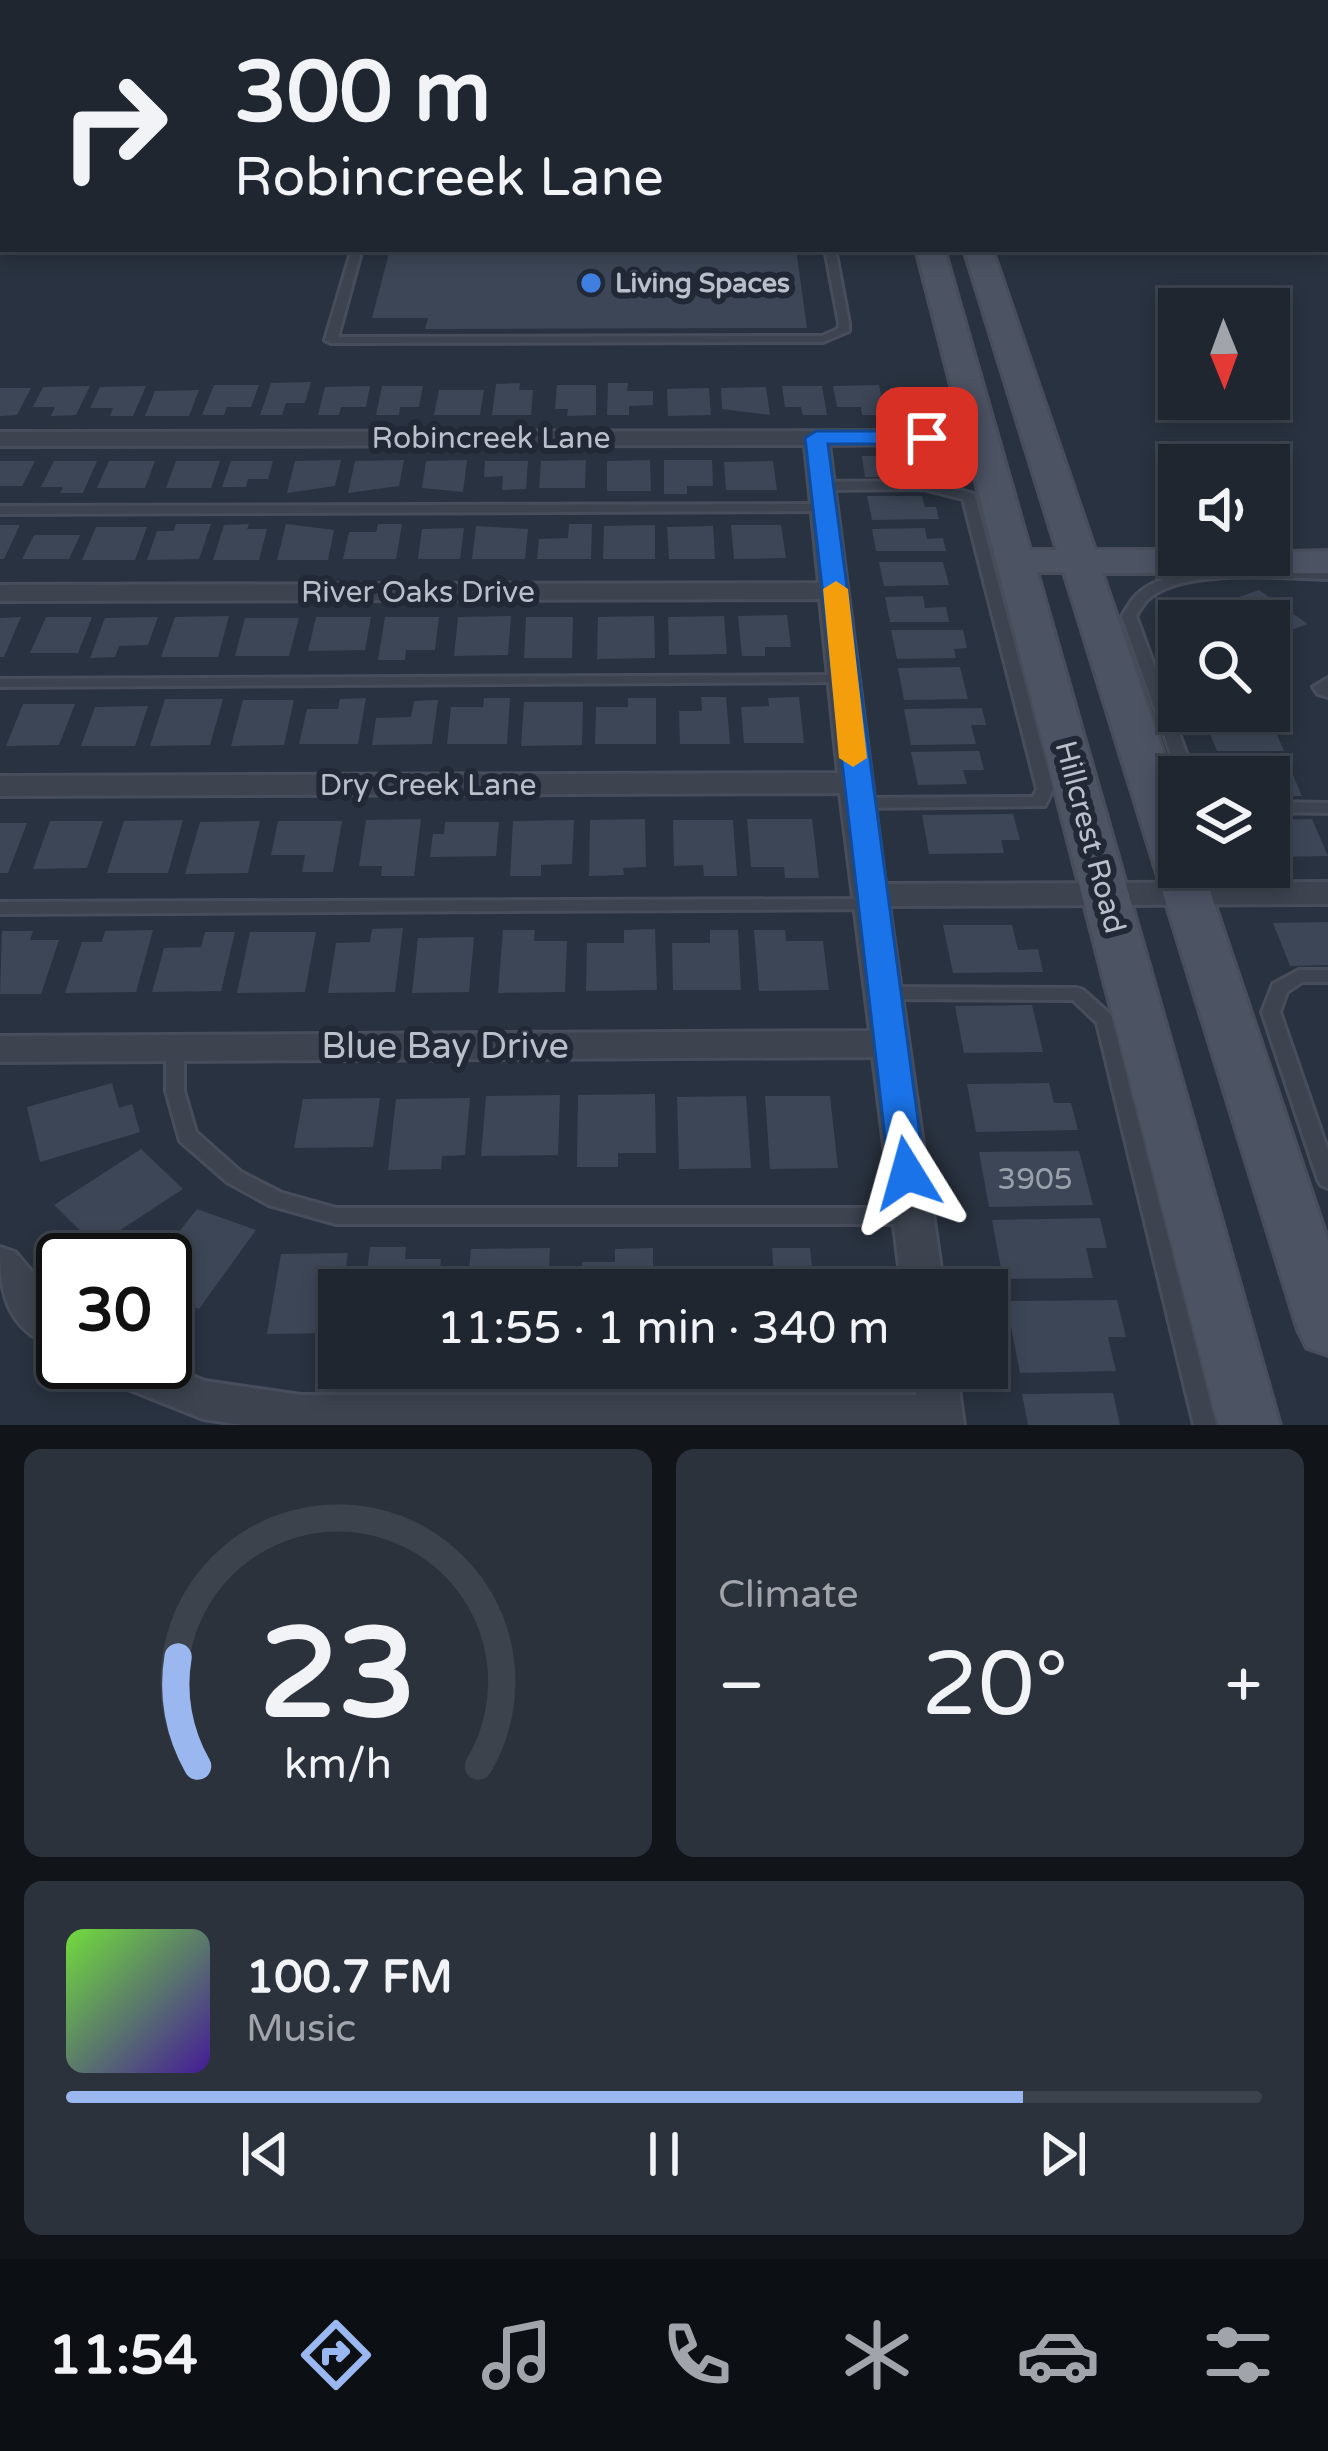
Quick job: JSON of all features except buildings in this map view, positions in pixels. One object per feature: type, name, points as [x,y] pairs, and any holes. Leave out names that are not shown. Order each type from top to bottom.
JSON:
[{"type":"main road","name":"Hillcrest Road","points":[[931,252],[1249,1425]]},
{"type":"main road","points":[[979,252],[1158,802]]},
{"type":"main road","points":[[1074,548],[1158,536]]},
{"type":"main road","points":[[1290,540],[1328,548]]},
{"type":"main road","points":[[1011,548],[1328,562]]},
{"type":"main road","points":[[1186,888],[1328,1330]]},
{"type":"street","points":[[816,438],[856,793],[920,1269]]},
{"type":"street","name":"Robincreek Lane","points":[[0,439],[981,438]]},
{"type":"street","name":"River Oaks Drive","points":[[0,593],[836,591]]},
{"type":"street","name":"Dry Creek Lane","points":[[0,787],[856,793]]},
{"type":"street","points":[[870,900],[1106,894],[1158,881]]},
{"type":"street","points":[[1287,888],[1328,893]]},
{"type":"street","name":"Blue Bay Drive","points":[[0,1049],[889,1044]]},
{"type":"street","points":[[0,1264],[36,1311]]},
{"type":"street","points":[[176,1389],[203,1400],[301,1414],[941,1420],[937,1389]]},
{"type":"lane","points":[[356,252],[331,340],[823,339],[843,332],[844,323],[831,252]]},
{"type":"lane","points":[[0,510],[824,497],[924,485],[969,497],[1045,789],[1039,802],[856,793]]},
{"type":"lane","points":[[1179,756],[1129,616],[1132,606],[1156,586],[1189,576],[1328,575]]},
{"type":"lane","points":[[0,683],[845,680]]},
{"type":"lane","points":[[1290,808],[1328,808]]},
{"type":"lane","points":[[0,908],[870,900]]},
{"type":"lane","points":[[1328,976],[1299,976],[1279,988],[1271,1012],[1328,1180]]},
{"type":"lane","points":[[882,993],[1077,994],[1106,1020],[1205,1425]]},
{"type":"lane","points":[[175,1048],[175,1091],[187,1136],[234,1177],[276,1199],[335,1216],[913,1216]]},
{"type":"slow traffic","points":[[836,589],[853,758]]},
{"type":"place","name":"Living Spaces","points":[[591,283]]},
{"type":"route","points":[[907,1173],[855,783],[816,438],[927,438]]}]
